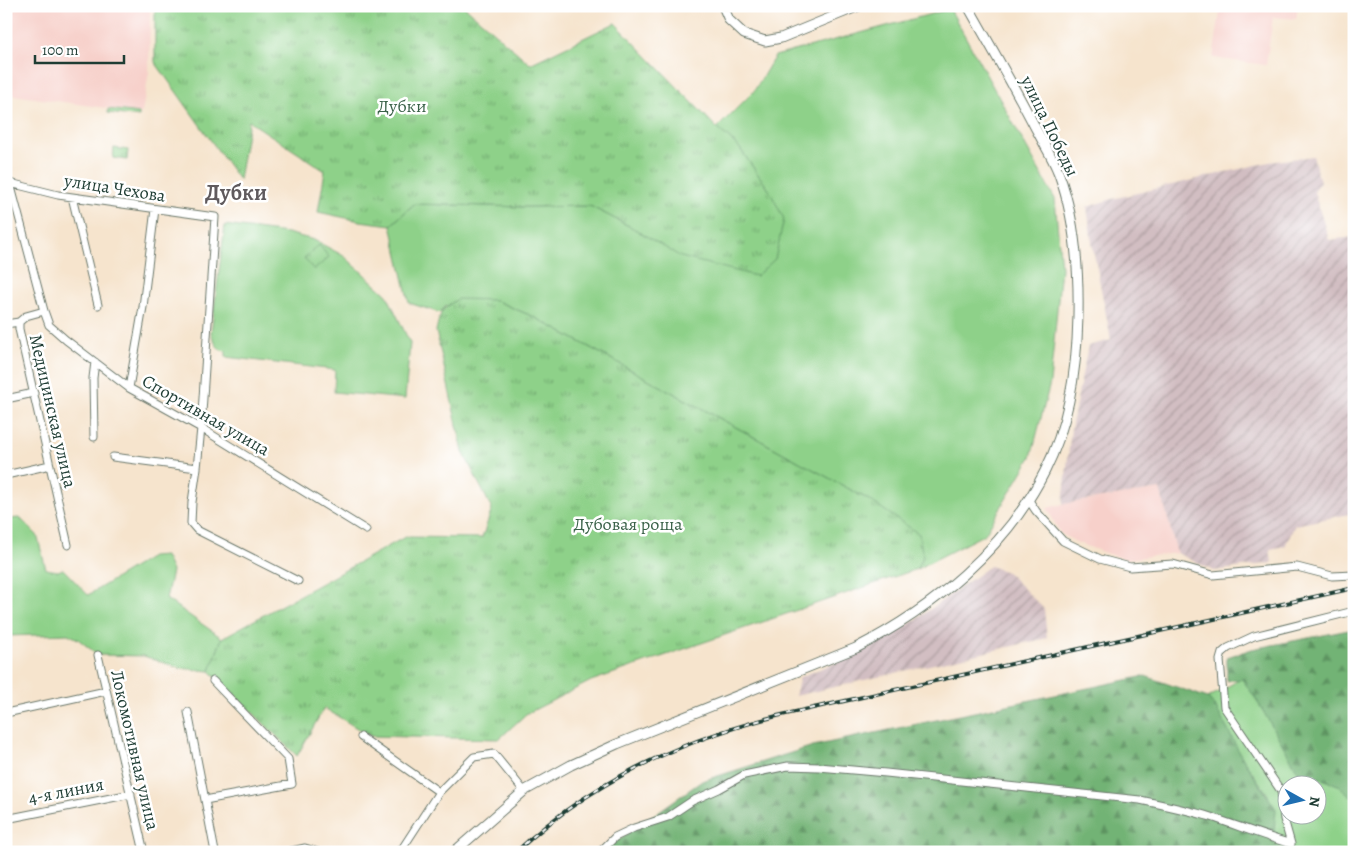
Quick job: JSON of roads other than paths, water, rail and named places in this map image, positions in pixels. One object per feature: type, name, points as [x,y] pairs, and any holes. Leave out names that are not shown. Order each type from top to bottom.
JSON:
[{"type":"street","points":[[723,6],[729,20],[744,34],[765,41],[781,38],[859,6]]},
{"type":"street","name":"улица Победы","points":[[454,852],[524,791],[591,756],[856,648],[888,631],[929,604],[972,566],[1004,532],[1045,472],[1069,402],[1077,346],[1079,284],[1068,203],[1058,172],[968,6]]},
{"type":"street","name":"улица Чехова","points":[[8,183],[72,197],[215,217],[201,428]]},
{"type":"street","name":"Медицинская улица","points":[[8,183],[44,311],[26,316],[19,322],[68,545]]},
{"type":"street","points":[[72,197],[98,305]]},
{"type":"street","points":[[129,388],[155,209]]},
{"type":"street","name":"Спортивная улица","points":[[44,311],[49,325],[129,388],[201,428],[366,530]]},
{"type":"street","points":[[6,324],[19,322]]},
{"type":"street","points":[[94,437],[93,378],[95,362]]},
{"type":"street","points":[[6,399],[34,393]]},
{"type":"street","points":[[201,428],[191,522],[197,530],[298,581]]},
{"type":"street","points":[[112,457],[197,468]]},
{"type":"street","points":[[6,475],[50,465]]},
{"type":"street","points":[[1028,499],[1036,511],[1063,541],[1100,559],[1130,568],[1172,564],[1213,575],[1297,567],[1332,576],[1354,575]]},
{"type":"street","points":[[600,852],[615,837],[634,828],[668,818],[692,801],[744,775],[788,766],[886,773],[1140,800],[1175,807],[1291,844],[1284,819],[1281,791],[1224,706],[1220,660],[1222,653],[1228,648],[1254,636],[1354,612]]},
{"type":"street","name":"Локомотивная улица","points":[[98,655],[144,852]]},
{"type":"street","points":[[205,800],[292,784],[288,759],[213,681]]},
{"type":"street","points":[[6,713],[106,692]]},
{"type":"street","points":[[188,712],[215,852]]},
{"type":"street","points":[[361,738],[439,792]]},
{"type":"street","points":[[400,852],[439,792],[474,757],[494,754],[524,791]]},
{"type":"street","name":"4-я линия","points":[[6,819],[131,794]]},
{"type":"street","points":[[287,852],[306,848],[318,852]]},
{"type":"railway","points":[[516,852],[544,827],[605,785],[671,751],[741,726],[777,716],[1354,588]]},
{"type":"district","name":"Дубки","points":[[236,192]]},
{"type":"park label","name":"Дубовая роща","points":[[628,524]]}]
